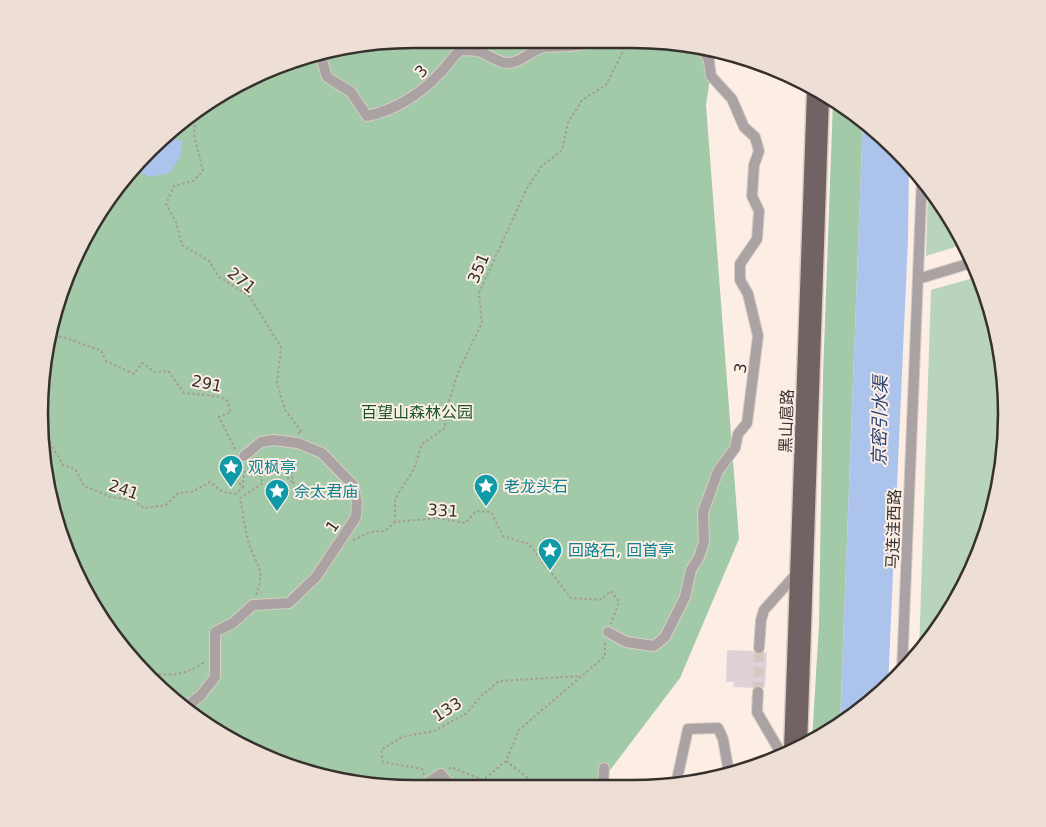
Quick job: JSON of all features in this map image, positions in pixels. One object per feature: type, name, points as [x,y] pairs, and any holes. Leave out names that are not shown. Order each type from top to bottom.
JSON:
[{"type":"main road","name":"黑山扈路","points":[[790,744],[813,95]]},
{"type":"main road","name":"黑山扈路","points":[[801,738],[823,101]]},
{"type":"street","name":"3","points":[[322,59],[327,77],[351,92],[367,116],[383,113],[421,92],[442,71],[451,58],[461,50],[478,51],[506,63],[521,59],[531,51],[542,48]]},
{"type":"street","name":"3","points":[[608,632],[626,642],[654,646],[666,637],[685,597],[691,570],[699,557],[704,542],[703,512],[718,471],[735,448],[738,434],[747,423],[758,336],[748,294],[740,280],[740,264],[757,240],[759,211],[752,196],[754,166],[759,151],[755,137],[744,127],[732,99],[711,76],[706,55]]},
{"type":"street","name":"马连洼西路","points":[[902,661],[922,189]]},
{"type":"street","points":[[918,279],[967,264]]},
{"type":"street","name":"1","points":[[244,456],[261,442],[274,440],[298,443],[322,453],[338,468],[353,484],[357,502],[356,516],[316,577],[289,603],[253,605]]},
{"type":"street","points":[[760,648],[761,620],[764,610],[796,573]]},
{"type":"street","points":[[191,704],[201,695],[215,677],[215,632],[233,622],[253,605]]},
{"type":"street","points":[[758,692],[757,712],[779,749]]},
{"type":"street","points":[[678,776],[688,729],[718,728],[723,739],[728,767]]},
{"type":"street","points":[[604,768],[604,780]]},
{"type":"street","points":[[430,780],[441,774],[446,780]]},
{"type":"path","name":"351","points":[[395,522],[394,499],[414,469],[422,444],[445,428],[446,410],[459,370],[482,323],[479,293],[526,190],[540,167],[562,150],[568,123],[582,100],[606,85],[622,48]]},
{"type":"path","name":"271","points":[[194,121],[196,123],[194,135],[203,171],[194,181],[174,186],[166,204],[176,222],[182,245],[209,261],[218,276],[249,296],[281,347],[277,383],[285,410],[302,432],[292,434]]},
{"type":"path","name":"291","points":[[56,336],[101,350],[106,361],[134,374],[142,363],[154,372],[168,370],[184,393],[200,396],[213,394],[226,399],[232,412],[219,418],[230,443],[239,455],[244,456]]},
{"type":"path","name":"241","points":[[48,441],[63,465],[75,468],[84,486],[111,497],[133,500],[144,508],[166,505],[178,493],[192,492],[210,482],[223,492],[236,494],[242,487]]},
{"type":"path","points":[[230,488],[232,476],[231,463],[244,456],[280,462],[292,468],[292,483],[295,493]]},
{"type":"path","points":[[242,487],[244,472],[257,471],[285,475],[292,483]]},
{"type":"path","points":[[253,605],[262,580],[258,562],[249,544],[240,498],[263,483],[257,471]]},
{"type":"path","points":[[232,476],[242,487]]},
{"type":"path","name":"331","points":[[335,547],[371,532],[385,531],[395,522],[438,518],[465,523],[476,511],[491,512],[503,536],[529,544],[571,598],[600,600],[611,591],[620,602],[608,632]]},
{"type":"path","points":[[441,774],[451,768],[483,780],[506,761],[519,730],[605,656],[604,641],[608,632]]},
{"type":"path","points":[[157,674],[164,676],[192,671],[214,655]]},
{"type":"path","name":"133","points":[[426,780],[422,769],[383,762],[381,750],[402,737],[434,731],[467,713],[499,680],[582,676]]},
{"type":"path","points":[[506,761],[531,780]]},
{"type":"green space","name":"百望山森林公园","points":[[390,48],[656,48],[713,57],[706,105],[739,539],[680,678],[603,780],[414,780],[390,779],[342,772],[296,760],[252,742],[210,718],[172,689],[138,655],[123,636],[109,617],[85,575],[75,554],[60,508],[48,437],[48,390],[51,366],[60,319],[67,296],[75,273],[97,230],[109,210],[138,172],[172,138],[210,109],[230,97],[273,75],[319,60],[342,55]]},
{"type":"green space","points":[[833,107],[863,129],[840,715],[813,731],[819,624],[823,375]]},
{"type":"green space","points":[[928,197],[958,246],[926,256]]},
{"type":"green space","points":[[973,278],[986,319],[995,366],[998,390],[998,437],[986,508],[971,554],[937,617],[919,641],[931,290]]},
{"type":"water","name":"京密引水渠","points":[[863,129],[909,173],[908,239],[889,674],[874,689],[840,715]]},
{"type":"water","points":[[172,138],[183,142],[180,157],[170,173],[149,177],[139,171]]},
{"type":"building","points":[[727,650],[753,651],[759,655],[767,652],[765,688],[758,685],[753,688],[733,687],[734,682],[726,682]]},
{"type":"tunnel","points":[[758,692],[759,648]]},
{"type":"place","name":"观枫亭","points":[[231,488]]},
{"type":"place","name":"老龙头石","points":[[486,507]]},
{"type":"place","name":"佘太君庙","points":[[277,512]]},
{"type":"place","name":"回路石, 回首亭","points":[[550,571]]}]
